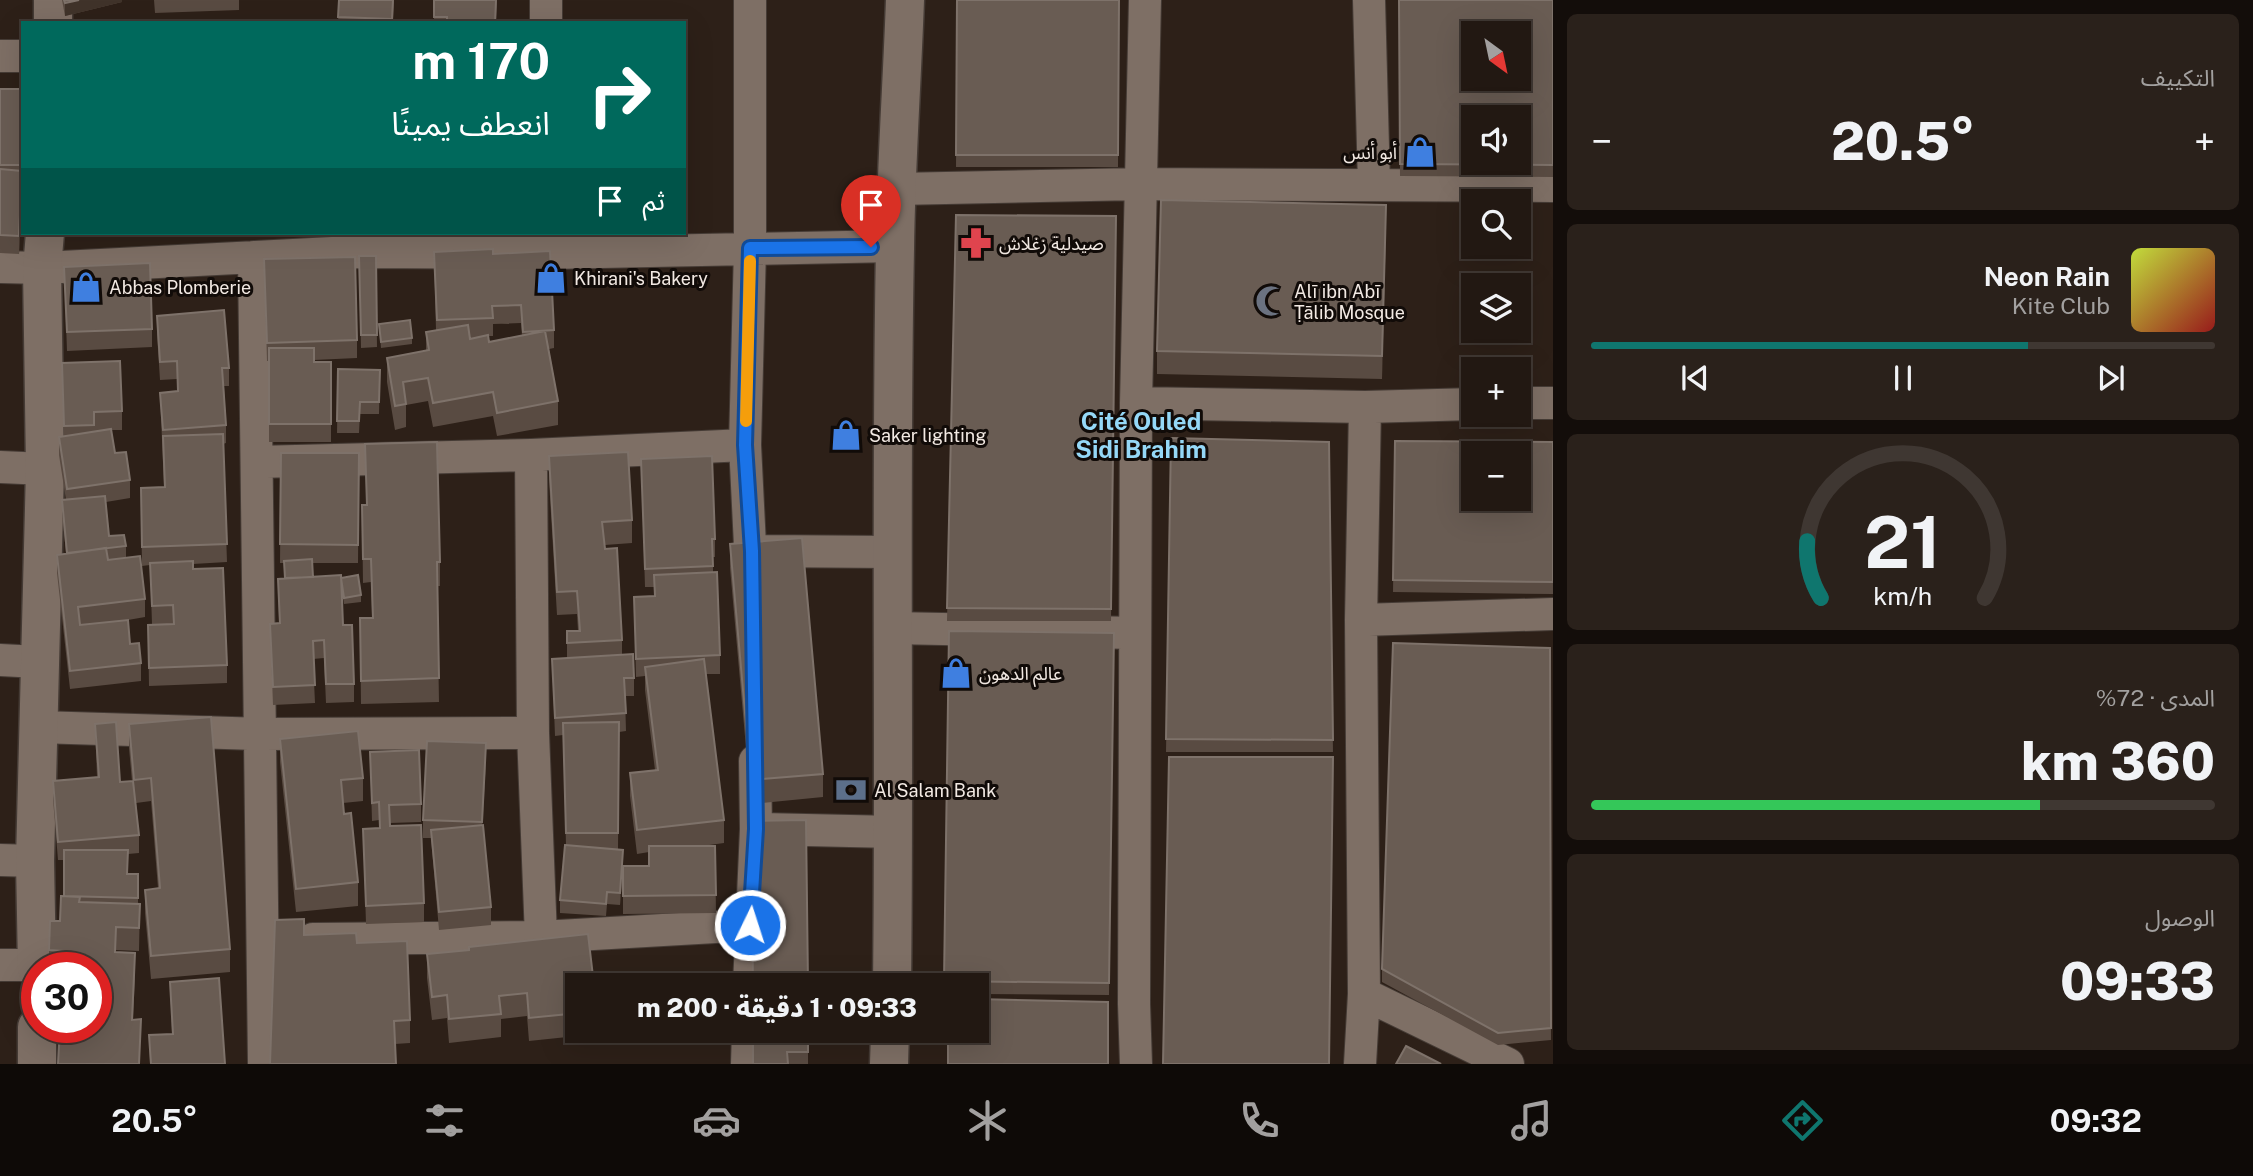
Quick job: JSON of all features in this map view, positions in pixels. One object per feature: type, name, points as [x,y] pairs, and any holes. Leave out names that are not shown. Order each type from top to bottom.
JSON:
[{"type":"main road","points":[[53,0],[53,21]]},
{"type":"main road","points":[[892,973],[894,832],[891,552],[895,246],[905,0]]},
{"type":"main road","points":[[34,952],[18,861],[39,727],[38,662],[45,469],[44,250]]},
{"type":"main road","points":[[37,1043],[37,1064]]},
{"type":"main road","points":[[889,1064],[890,1043]]},
{"type":"street","points":[[545,0],[546,21]]},
{"type":"street","points":[[750,0],[750,248],[745,445],[752,551],[753,621]]},
{"type":"street","points":[[1136,1064],[1121,1004],[1135,633],[1139,184],[1145,0]]},
{"type":"street","points":[[1369,0],[1374,184]]},
{"type":"street","points":[[0,56],[21,56]]},
{"type":"street","points":[[897,189],[1139,184],[1553,186]]},
{"type":"street","points":[[0,267],[44,250],[254,257],[352,242],[750,248],[895,246]]},
{"type":"street","points":[[254,257],[264,1064]]},
{"type":"street","points":[[1531,403],[1553,402]]},
{"type":"street","points":[[1136,403],[1365,407],[1461,404]]},
{"type":"street","points":[[1360,1064],[1364,994],[1361,620],[1365,407]]},
{"type":"street","points":[[257,462],[531,455],[745,445]]},
{"type":"street","points":[[531,455],[533,733],[541,937]]},
{"type":"street","points":[[0,467],[45,469]]},
{"type":"street","points":[[752,551],[891,552]]},
{"type":"street","points":[[1361,620],[1553,614]]},
{"type":"street","points":[[891,628],[1135,633]]},
{"type":"street","points":[[0,660],[38,662]]},
{"type":"street","points":[[39,727],[260,734],[533,733]]},
{"type":"street","points":[[749,973],[756,829],[755,732]]},
{"type":"street","points":[[756,829],[894,832]]},
{"type":"street","points":[[263,939],[541,937],[750,925]]},
{"type":"street","points":[[0,965],[21,966]]},
{"type":"street","points":[[1364,994],[1508,1064]]},
{"type":"street","points":[[747,1064],[748,1043]]},
{"type":"building","points":[[339,0],[393,0],[392,19],[338,17]]},
{"type":"building","points":[[434,0],[496,0],[495,21],[447,21],[447,17],[434,17]]},
{"type":"building","points":[[957,0],[1119,0],[1118,155],[956,155]]},
{"type":"building","points":[[1399,0],[1553,0],[1553,165],[1531,165],[1531,105],[1461,105],[1461,164],[1400,164]]},
{"type":"building","points":[[0,89],[21,89],[21,165],[0,165]]},
{"type":"building","points":[[0,169],[21,171],[19,236],[0,235]]},
{"type":"building","name":"Alī ibn Abī Ṭālib Mosque","points":[[1161,200],[1386,205],[1382,356],[1157,351]]},
{"type":"building","points":[[956,215],[1116,216],[1111,609],[947,608]]},
{"type":"building","points":[[493,249],[493,254],[550,251],[554,330],[523,332],[521,305],[492,306],[493,318],[437,320],[434,252]]},
{"type":"building","points":[[359,256],[376,256],[377,335],[361,335]]},
{"type":"building","points":[[355,257],[357,340],[267,343],[264,259]]},
{"type":"building","points":[[150,263],[152,329],[67,332],[64,267]]},
{"type":"building","points":[[224,310],[229,368],[222,368],[226,425],[163,430],[160,393],[178,391],[177,361],[160,362],[157,316]]},
{"type":"building","points":[[410,320],[412,338],[381,342],[379,324]]},
{"type":"building","points":[[468,325],[470,339],[488,335],[489,342],[545,331],[558,401],[497,413],[493,392],[433,403],[428,378],[403,382],[406,404],[395,406],[387,358],[429,350],[426,332]]},
{"type":"building","points":[[269,348],[314,348],[314,362],[331,362],[331,424],[269,424]]},
{"type":"building","points":[[120,361],[122,411],[94,412],[94,425],[64,426],[62,363]]},
{"type":"building","points":[[338,369],[380,370],[379,402],[360,402],[359,421],[337,421]]},
{"type":"building","points":[[111,429],[115,453],[126,452],[130,480],[67,489],[59,437]]},
{"type":"building","points":[[223,434],[227,544],[142,547],[141,488],[165,487],[163,436]]},
{"type":"building","points":[[1171,438],[1329,442],[1333,740],[1166,739]]},
{"type":"building","points":[[1395,441],[1461,441],[1461,511],[1531,511],[1531,442],[1553,442],[1553,582],[1393,580]]},
{"type":"building","points":[[437,442],[439,678],[361,681],[360,618],[373,618],[371,559],[363,559],[362,505],[367,505],[365,444]]},
{"type":"building","points":[[628,452],[632,520],[602,522],[605,549],[617,548],[622,640],[567,643],[567,631],[580,631],[577,591],[557,592],[549,456]]},
{"type":"building","points":[[281,453],[359,453],[358,545],[280,544]]},
{"type":"building","points":[[712,456],[715,539],[712,539],[713,566],[645,569],[641,459]]},
{"type":"building","points":[[105,496],[109,536],[124,535],[126,546],[67,553],[62,500]]},
{"type":"building","points":[[802,538],[823,774],[751,780],[730,544]]},
{"type":"building","points":[[106,548],[108,560],[140,556],[145,599],[78,607],[80,625],[128,620],[130,644],[139,643],[141,663],[70,671],[57,555]]},
{"type":"building","points":[[312,559],[313,577],[285,578],[284,561]]},
{"type":"building","points":[[193,561],[193,569],[223,568],[227,665],[149,668],[148,625],[174,624],[173,605],[152,606],[150,563]]},
{"type":"building","points":[[717,572],[720,655],[636,659],[634,597],[655,596],[654,575]]},
{"type":"building","points":[[341,575],[343,625],[352,625],[354,684],[326,684],[324,640],[313,641],[315,685],[273,687],[270,624],[280,623],[278,579]]},
{"type":"building","points":[[358,575],[361,595],[344,598],[341,578]]},
{"type":"building","points":[[949,631],[1114,633],[1109,983],[989,982],[989,973],[944,973]]},
{"type":"building","points":[[1393,643],[1550,648],[1551,1028],[1498,1033],[1382,969]]},
{"type":"building","points":[[633,654],[634,678],[624,678],[626,713],[555,718],[552,659]]},
{"type":"building","points":[[704,659],[724,820],[637,830],[630,773],[658,770],[645,667]]},
{"type":"building","points":[[211,717],[230,949],[151,956],[145,890],[160,888],[151,778],[134,780],[129,724]]},
{"type":"building","points":[[116,722],[120,782],[133,781],[139,835],[58,842],[53,781],[99,777],[95,724]]},
{"type":"building","points":[[619,722],[618,833],[566,833],[563,723]]},
{"type":"building","points":[[358,731],[363,778],[341,780],[344,814],[351,813],[358,882],[296,889],[280,739]]},
{"type":"building","points":[[427,741],[486,743],[482,822],[423,820]]},
{"type":"building","points":[[419,750],[421,804],[389,805],[390,826],[421,825],[424,903],[366,906],[363,829],[380,828],[379,802],[372,803],[370,752]]},
{"type":"building","points":[[1169,757],[1333,757],[1329,1064],[1163,1064]]},
{"type":"building","points":[[806,820],[808,973],[753,973],[751,821]]},
{"type":"building","points":[[483,825],[491,907],[439,912],[431,830]]},
{"type":"building","points":[[565,845],[623,850],[620,893],[607,892],[606,904],[560,900]]},
{"type":"building","points":[[649,846],[715,846],[716,895],[623,896],[623,866],[649,866]]},
{"type":"building","points":[[64,850],[128,850],[127,874],[138,874],[138,898],[64,896]]},
{"type":"building","points":[[61,896],[80,897],[79,902],[140,904],[139,928],[116,927],[115,952],[135,953],[132,1020],[141,1019],[139,1064],[58,1064],[59,1043],[112,1043],[112,952],[49,950],[50,921],[60,921]]},
{"type":"building","points":[[304,919],[304,935],[356,933],[357,943],[407,941],[410,1020],[394,1021],[396,1064],[270,1064],[275,920]]},
{"type":"building","points":[[588,934],[593,973],[565,973],[565,1014],[529,1018],[527,993],[499,996],[501,1014],[449,1019],[447,995],[432,997],[427,954],[469,950],[469,947]]},
{"type":"building","points":[[219,978],[225,1064],[151,1064],[149,1035],[173,1034],[170,982]]},
{"type":"building","points":[[989,999],[1108,1002],[1108,1064],[948,1064],[948,1043],[989,1043]]},
{"type":"building","points":[[753,1043],[808,1043],[808,1052],[787,1052],[788,1064],[753,1064]]},
{"type":"building","points":[[1406,1046],[1441,1064],[1396,1064]]},
{"type":"slow traffic","points":[[746,421],[750,261]]},
{"type":"place","name":"أبو أنس","points":[[1420,152]]},
{"type":"place","name":"صيدلية زغلاش","points":[[976,243]]},
{"type":"place","name":"Khirani's Bakery","points":[[551,278]]},
{"type":"place","name":"Abbas Plomberie","points":[[86,287]]},
{"type":"place","name":"Alī ibn Abī Ṭālib Mosque","points":[[1271,301]]},
{"type":"place","name":"Saker lighting","points":[[846,435]]},
{"type":"place","name":"عالم الدهون","points":[[956,673]]},
{"type":"place","name":"Al Salam Bank","points":[[851,790]]},
{"type":"district","name":"Cité Ouled Sidi Brahim","points":[[1141,435]]},
{"type":"route","points":[[750,925],[756,829],[752,551],[745,445],[750,248],[871,247]]}]
